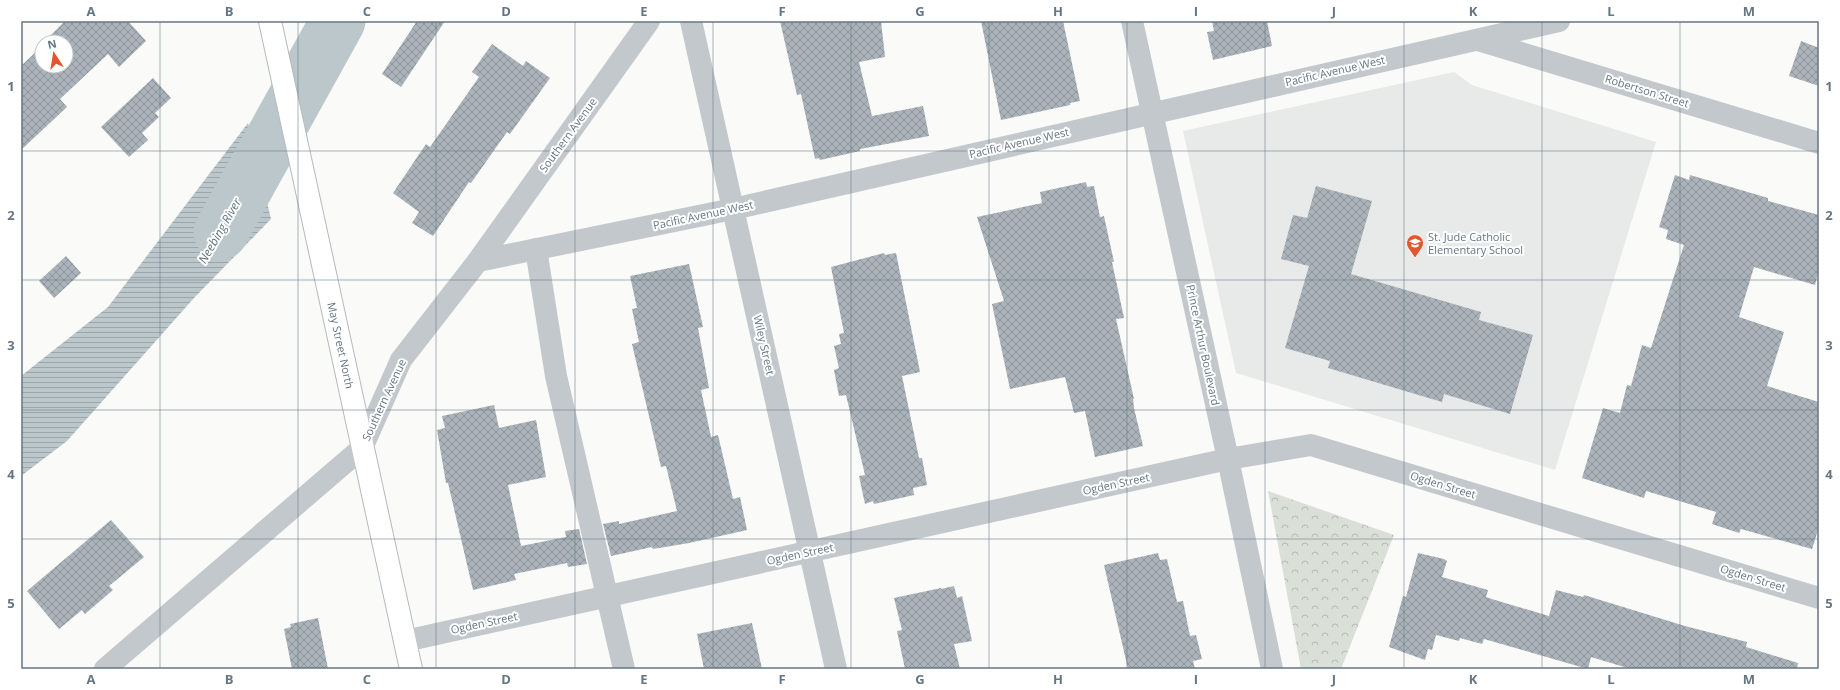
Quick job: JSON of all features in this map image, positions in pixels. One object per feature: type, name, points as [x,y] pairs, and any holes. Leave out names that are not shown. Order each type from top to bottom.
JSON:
[{"type":"main road","name":"May Street North","points":[[270,21],[411,669]]},
{"type":"street","name":"Southern Avenue","points":[[105,669],[362,448],[401,360],[478,261],[649,21]]},
{"type":"street","name":"Wiley Street","points":[[691,21],[836,669]]},
{"type":"street","name":"Prince Arthur Boulevard","points":[[1132,21],[1228,459],[1272,669]]},
{"type":"street","name":"Pacific Avenue West","points":[[478,261],[733,209],[1559,21]]},
{"type":"street","name":"Robertson Street","points":[[1475,39],[1819,143]]},
{"type":"street","points":[[536,249],[556,376],[624,669]]},
{"type":"street","name":"Ogden Street","points":[[405,641],[1228,459],[1311,445],[1819,598]]},
{"type":"shaded area","name":"St. Jude Catholic Elementary School","points":[[1454,72],[1472,85],[1656,142],[1555,470],[1236,373],[1183,131]]},
{"type":"green space","points":[[1268,491],[1394,535],[1341,669],[1301,669]]},
{"type":"water","points":[[321,21],[344,21],[332,32],[332,52]]},
{"type":"water","points":[[248,123],[271,219],[194,298],[67,441],[21,476],[21,376],[108,307]]},
{"type":"building","points":[[65,21],[128,21],[146,41],[119,67],[108,54],[60,99],[67,107],[21,150],[21,66],[34,54],[34,74],[74,74],[74,34],[52,34]]},
{"type":"building","points":[[417,21],[445,21],[401,87],[382,74]]},
{"type":"building","points":[[780,21],[881,21],[885,57],[859,62],[872,116],[923,106],[929,136],[860,149],[860,151],[820,160],[819,158],[815,159],[801,94],[797,95]]},
{"type":"building","points":[[981,21],[1063,21],[1080,101],[1070,103],[1070,105],[1001,120]]},
{"type":"building","points":[[1212,21],[1267,21],[1272,46],[1213,60],[1207,32],[1214,31]]},
{"type":"building","points":[[1801,41],[1819,48],[1819,86],[1789,76]]},
{"type":"building","points":[[492,44],[523,66],[526,61],[550,78],[510,134],[507,132],[471,183],[469,182],[433,236],[412,223],[419,212],[393,193],[426,144],[430,147],[479,77],[472,72]]},
{"type":"building","points":[[153,78],[171,98],[155,113],[159,117],[142,133],[148,140],[129,157],[101,127]]},
{"type":"building","points":[[1675,175],[1689,180],[1690,175],[1768,198],[1768,201],[1819,215],[1819,270],[1815,285],[1754,267],[1739,317],[1784,332],[1767,386],[1819,402],[1819,527],[1812,549],[1741,529],[1739,533],[1712,524],[1716,512],[1646,491],[1644,498],[1582,478],[1603,408],[1620,413],[1627,385],[1631,386],[1642,345],[1651,348],[1684,245],[1666,239],[1668,230],[1659,227]]},
{"type":"building","points":[[1086,182],[1087,187],[1094,186],[1100,217],[1104,216],[1114,262],[1112,262],[1124,318],[1116,319],[1143,446],[1095,457],[1085,411],[1074,413],[1065,377],[1010,389],[992,304],[1004,301],[977,217],[1042,203],[1040,192]]},
{"type":"building","points":[[1316,186],[1372,201],[1351,274],[1481,312],[1479,320],[1533,335],[1510,414],[1444,394],[1442,402],[1328,368],[1330,361],[1285,348],[1309,266],[1281,259],[1293,215],[1307,218]]},
{"type":"building","points":[[884,253],[885,255],[896,253],[920,372],[902,376],[919,458],[922,458],[927,485],[913,488],[914,495],[874,504],[873,501],[865,504],[859,476],[865,475],[846,395],[839,396],[834,370],[839,368],[834,346],[841,344],[839,334],[844,333],[831,267]]},
{"type":"building","points":[[66,256],[81,273],[54,298],[39,281]]},
{"type":"building","points":[[689,264],[703,327],[698,328],[709,388],[701,390],[711,437],[718,435],[733,499],[740,497],[747,530],[689,543],[653,549],[652,547],[611,556],[603,524],[619,521],[619,524],[677,511],[666,466],[661,467],[632,344],[639,342],[632,309],[637,308],[630,276]]},
{"type":"building","points":[[494,405],[499,428],[536,420],[546,477],[508,485],[521,546],[566,537],[565,531],[579,529],[587,564],[568,567],[567,563],[514,574],[516,580],[473,590],[448,483],[446,483],[437,430],[445,428],[442,416]]},
{"type":"building","points":[[111,520],[144,557],[109,586],[113,590],[85,614],[82,610],[59,629],[27,591]]},
{"type":"building","points":[[1158,553],[1160,560],[1167,559],[1177,602],[1183,601],[1190,636],[1196,635],[1202,659],[1193,661],[1195,669],[1128,669],[1104,565]]},
{"type":"building","points":[[1418,553],[1444,559],[1447,561],[1442,577],[1488,590],[1486,597],[1495,600],[1549,616],[1556,590],[1583,597],[1584,595],[1685,626],[1747,642],[1746,647],[1798,663],[1797,669],[1631,669],[1591,657],[1588,669],[1484,639],[1482,644],[1460,638],[1459,641],[1436,635],[1432,650],[1428,649],[1425,660],[1389,647],[1403,596],[1406,597]]},
{"type":"building","points":[[954,586],[957,598],[962,596],[972,641],[954,644],[960,669],[905,669],[897,631],[902,630],[894,598]]},
{"type":"building","points":[[318,618],[328,669],[292,669],[284,629],[291,627],[290,624]]},
{"type":"building","points":[[752,623],[762,669],[704,669],[697,634]]},
{"type":"waterway","name":"Neebing River","points":[[221,232],[338,21]]},
{"type":"place","name":"St. Jude Catholic Elementary School","points":[[1415,258]]}]
